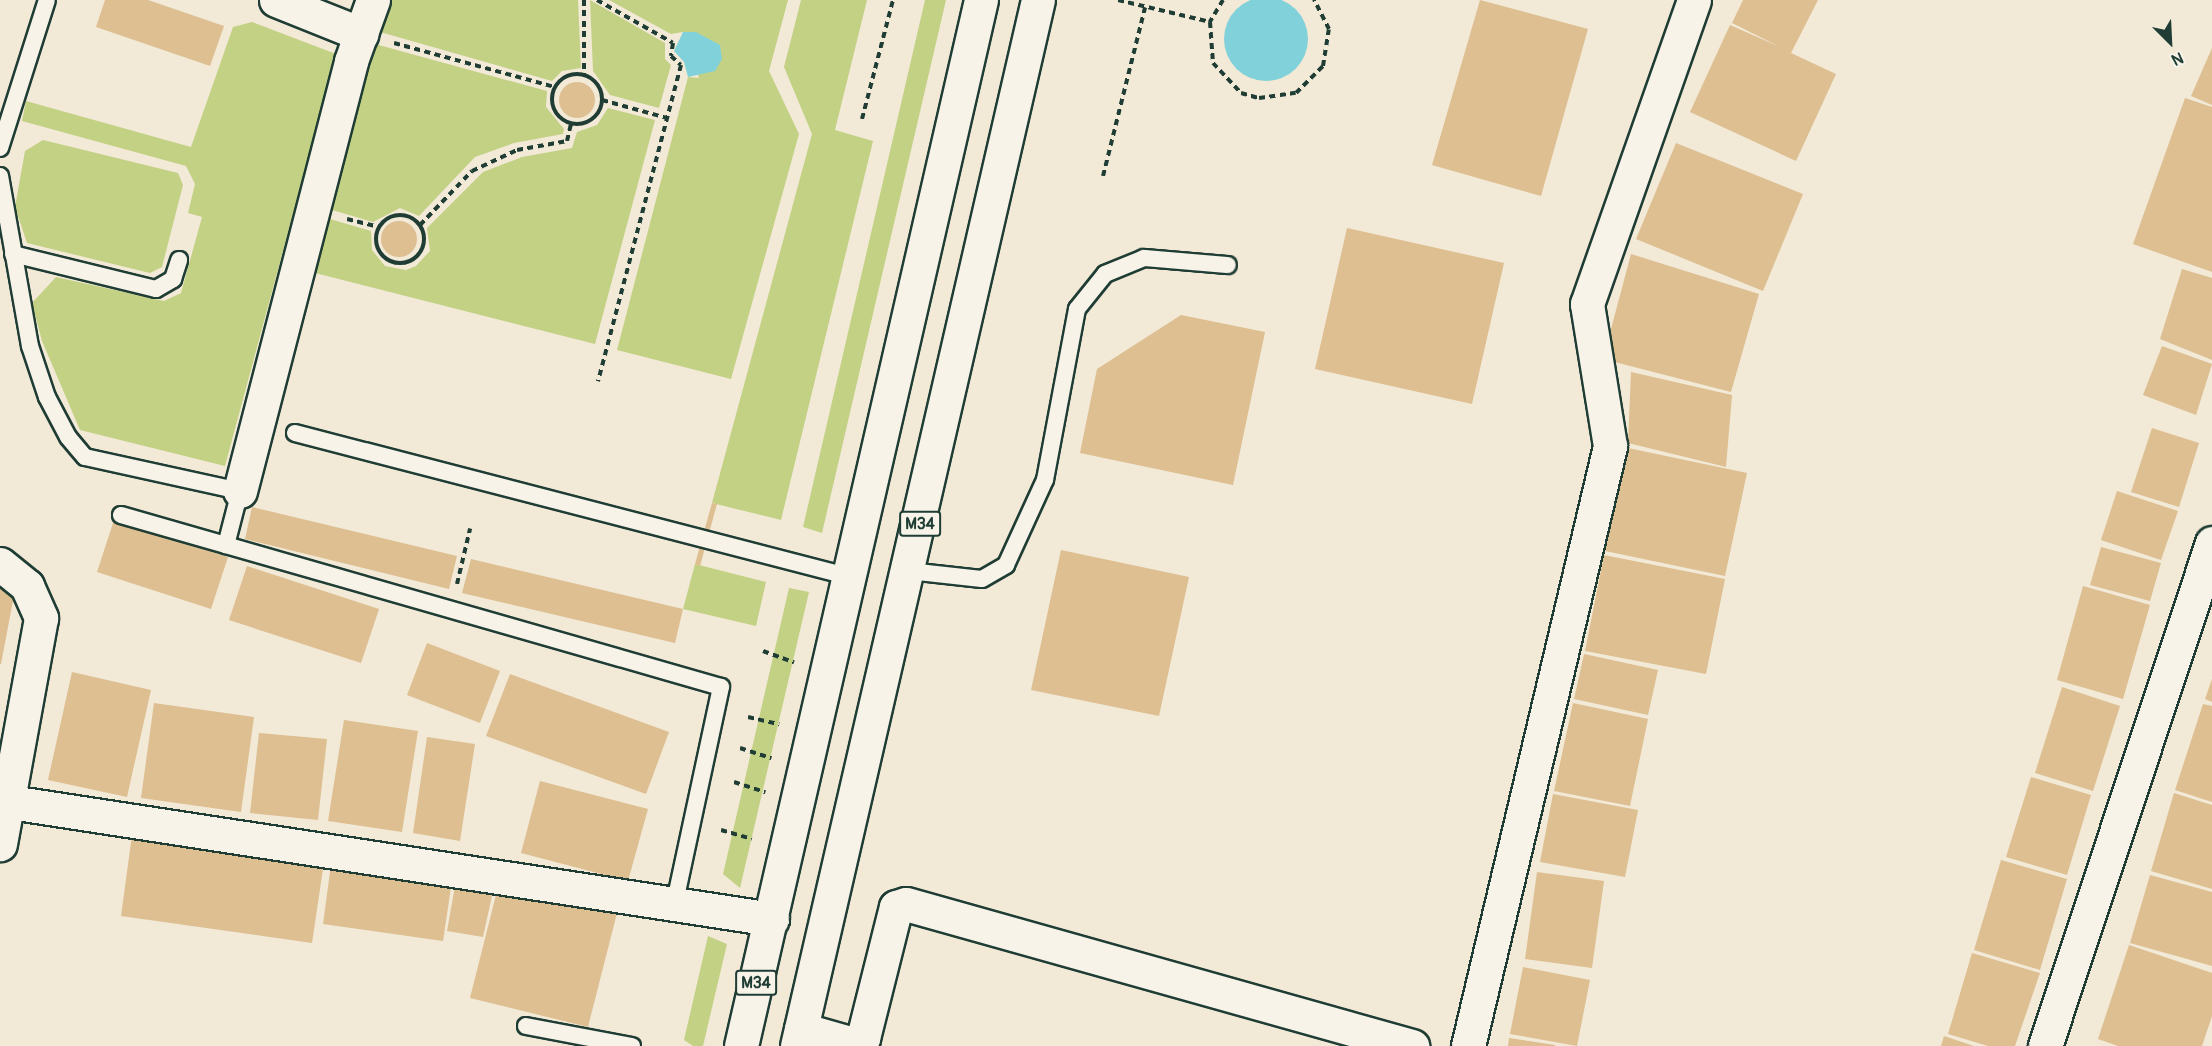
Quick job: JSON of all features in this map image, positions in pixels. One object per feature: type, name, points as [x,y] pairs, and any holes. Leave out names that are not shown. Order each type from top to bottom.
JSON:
[{"type":"street","points":[[276,0],[361,33]]},
{"type":"street","points":[[342,0],[361,33]]},
{"type":"street","points":[[240,492],[361,33],[373,0]]},
{"type":"street","name":"M34","points":[[741,1046],[851,577],[981,0]]},
{"type":"street","name":"M34","points":[[799,1038],[909,571],[1038,0]]},
{"type":"street","points":[[1468,1046],[1610,446],[1587,304],[1694,0]]},
{"type":"street","points":[[2045,1046],[2212,543]]},
{"type":"street","points":[[0,564],[27,586],[41,618],[10,801],[0,844]]},
{"type":"street","points":[[10,801],[675,901],[772,919]]},
{"type":"street","points":[[799,1038],[853,1044],[863,1038],[896,907],[906,904],[1412,1046]]},
{"type":"lane","points":[[0,148],[47,0]]},
{"type":"lane","points":[[0,176],[30,346],[47,397],[85,457],[240,492],[226,545]]},
{"type":"lane","points":[[13,254],[156,289],[173,279],[178,260]]},
{"type":"lane","points":[[909,571],[982,579],[1006,565],[1045,480],[1077,309],[1105,274],[1144,258],[1228,265]]},
{"type":"lane","points":[[295,433],[851,577]]},
{"type":"lane","points":[[121,515],[721,687],[675,901]]},
{"type":"lane","points":[[526,1026],[632,1046]]},
{"type":"path","points":[[584,0],[584,75]]},
{"type":"path","points":[[597,0],[673,43],[671,56],[681,65],[598,381]]},
{"type":"path","points":[[862,119],[893,0]]},
{"type":"path","points":[[1118,0],[1210,22]]},
{"type":"path","points":[[1223,0],[1210,22],[1213,63],[1224,80],[1240,93],[1277,98],[1311,82],[1323,66],[1329,29],[1314,0]]},
{"type":"path","points":[[1103,176],[1145,7]]},
{"type":"path","points":[[361,33],[555,87]]},
{"type":"path","points":[[584,75],[597,83],[602,99],[592,120],[572,124],[555,112],[555,87],[567,76],[584,75]]},
{"type":"path","points":[[602,99],[667,118]]},
{"type":"path","points":[[420,225],[472,171],[517,150],[567,141],[572,124]]},
{"type":"path","points":[[404,216],[420,225],[423,245],[416,258],[394,262],[382,254],[376,233],[388,218],[404,216]]},
{"type":"path","points":[[451,609],[470,529]]},
{"type":"green space","points":[[392,0],[578,0],[581,68],[562,71],[552,81],[380,32]]},
{"type":"green space","points":[[590,0],[665,43],[665,59],[671,65],[659,108],[610,95],[593,71]]},
{"type":"green space","points":[[609,0],[788,0],[769,71],[799,134],[731,379],[617,350],[688,77],[699,78],[683,32],[671,34]]},
{"type":"green space","points":[[801,0],[867,0],[835,130],[873,141],[781,520],[712,503],[812,134],[784,67]]},
{"type":"green space","points":[[925,0],[946,0],[822,533],[803,527]]},
{"type":"green space","points":[[252,22],[336,54],[225,466],[80,430],[42,341],[32,303],[56,277],[164,301],[181,293],[202,217],[188,213],[195,184],[186,166],[22,121],[26,101],[191,147],[233,27]]},
{"type":"green space","points":[[375,44],[547,91],[546,107],[564,129],[563,134],[514,143],[475,157],[419,216],[400,208],[373,222],[332,210]]},
{"type":"green space","points":[[608,108],[655,120],[595,344],[315,273],[330,219],[371,231],[372,250],[385,266],[406,270],[416,266],[430,251],[427,228],[483,172],[522,157],[572,148],[577,132],[597,125]]},
{"type":"green space","points":[[43,140],[178,173],[183,185],[162,267],[150,273],[27,243],[15,207],[25,151]]},
{"type":"green space","points":[[695,564],[766,582],[756,626],[683,609]]},
{"type":"green space","points":[[789,588],[809,592],[740,888],[723,874]]},
{"type":"green space","points":[[708,936],[727,944],[703,1046],[693,1046],[684,1040]]},
{"type":"water","points":[[1266,-3],[1289,4],[1301,16],[1308,39],[1301,62],[1289,74],[1266,81],[1243,74],[1231,62],[1224,39],[1231,16],[1243,4]]},
{"type":"water","points":[[683,32],[696,32],[720,45],[722,59],[715,71],[688,77],[684,62],[674,51]]},
{"type":"building","points":[[105,0],[148,0],[224,26],[210,66],[96,27]]},
{"type":"building","points":[[1480,0],[1588,29],[1541,196],[1432,165]]},
{"type":"building","points":[[1743,0],[1818,0],[1791,53],[1836,74],[1796,161],[1690,112],[1730,25],[1780,47],[1732,23]]},
{"type":"building","points":[[2212,48],[2212,105],[2191,96]]},
{"type":"building","points":[[577,82],[590,87],[595,100],[590,113],[577,118],[564,113],[559,100],[564,87]]},
{"type":"building","points":[[2185,98],[2212,107],[2212,272],[2133,244]]},
{"type":"building","points":[[1676,143],[1803,194],[1763,291],[1636,239]]},
{"type":"building","points":[[399,221],[412,226],[417,239],[412,252],[399,257],[386,252],[381,239],[386,226]]},
{"type":"building","points":[[1347,228],[1504,263],[1472,404],[1315,369]]},
{"type":"building","points":[[1631,254],[1759,294],[1731,392],[1603,359]]},
{"type":"building","points":[[2182,269],[2212,278],[2212,360],[2160,339]]},
{"type":"building","points":[[1181,315],[1265,332],[1233,485],[1080,453],[1097,369]]},
{"type":"building","points":[[2162,346],[2212,364],[2196,415],[2143,395]]},
{"type":"building","points":[[1631,372],[1732,395],[1726,467],[1628,443]]},
{"type":"building","points":[[2152,428],[2199,443],[2179,507],[2131,492]]},
{"type":"building","points":[[1628,448],[1747,473],[1725,576],[1605,551]]},
{"type":"building","points":[[2117,491],[2178,511],[2161,560],[2101,540]]},
{"type":"building","points":[[712,503],[717,504],[700,566],[695,564]]},
{"type":"building","points":[[252,507],[457,556],[449,589],[245,539]]},
{"type":"building","points":[[114,520],[228,557],[211,609],[97,572]]},
{"type":"building","points":[[2101,547],[2161,563],[2150,601],[2090,585]]},
{"type":"building","points":[[1061,550],[1189,577],[1159,716],[1031,690]]},
{"type":"building","points":[[1604,555],[1725,579],[1706,674],[1585,651]]},
{"type":"building","points":[[471,559],[683,609],[675,643],[462,593]]},
{"type":"building","points":[[247,566],[379,609],[361,663],[229,620]]},
{"type":"building","points":[[2083,586],[2150,605],[2123,699],[2057,680]]},
{"type":"building","points":[[0,588],[15,590],[1,664],[0,664]]},
{"type":"building","points":[[427,643],[500,671],[480,723],[407,695]]},
{"type":"building","points":[[1584,654],[1658,670],[1648,715],[1574,699]]},
{"type":"building","points":[[72,672],[151,690],[127,797],[48,780]]},
{"type":"building","points":[[510,674],[669,732],[646,794],[486,736]]},
{"type":"building","points":[[2212,679],[2212,702],[2205,699]]},
{"type":"building","points":[[2062,687],[2120,706],[2093,791],[2035,773]]},
{"type":"building","points":[[154,703],[254,717],[241,812],[141,798]]},
{"type":"building","points":[[1573,703],[1648,719],[1630,806],[1554,791]]},
{"type":"building","points":[[2203,704],[2212,706],[2212,802],[2175,790]]},
{"type":"building","points":[[344,720],[418,731],[402,832],[328,821]]},
{"type":"building","points":[[259,733],[327,739],[318,820],[250,813]]},
{"type":"building","points":[[427,737],[475,744],[460,841],[413,833]]},
{"type":"building","points":[[2031,777],[2091,795],[2067,875],[2006,857]]},
{"type":"building","points":[[540,781],[648,809],[628,881],[521,853]]},
{"type":"building","points":[[2174,793],[2212,805],[2212,889],[2151,871]]},
{"type":"building","points":[[1553,794],[1638,810],[1625,877],[1540,862]]},
{"type":"building","points":[[132,835],[324,862],[312,943],[121,916]]},
{"type":"building","points":[[332,857],[453,874],[443,941],[323,924]]},
{"type":"building","points":[[2001,860],[2067,879],[2040,970],[1974,950]]},
{"type":"building","points":[[1537,872],[1604,881],[1592,968],[1525,959]]},
{"type":"building","points":[[457,875],[495,882],[483,937],[447,931]]},
{"type":"building","points":[[2150,875],[2212,892],[2212,966],[2130,943]]},
{"type":"building","points":[[499,883],[617,913],[588,1027],[470,998]]},
{"type":"building","points":[[2129,945],[2212,973],[2212,1016],[2202,1046],[2118,1046],[2098,1039]]},
{"type":"building","points":[[1972,953],[2040,973],[2015,1046],[1988,1046],[1948,1034]]},
{"type":"building","points":[[1523,967],[1590,980],[1577,1046],[1510,1034]]},
{"type":"building","points":[[1944,1036],[1974,1046],[1941,1046]]},
{"type":"building","points":[[1509,1038],[1555,1045],[1555,1046],[1508,1046]]}]
